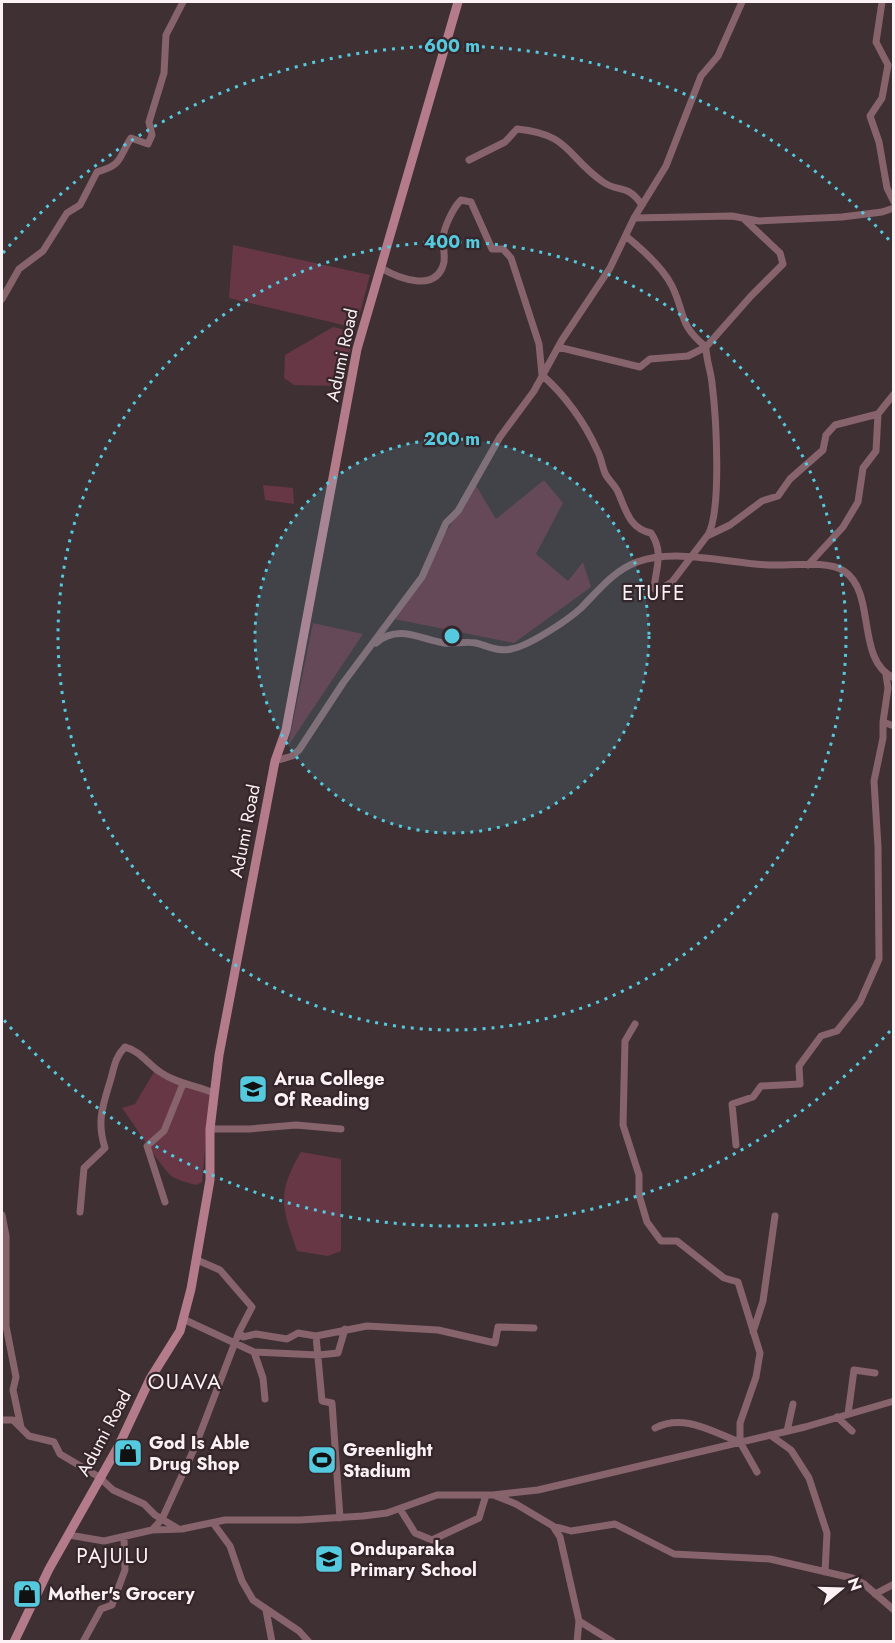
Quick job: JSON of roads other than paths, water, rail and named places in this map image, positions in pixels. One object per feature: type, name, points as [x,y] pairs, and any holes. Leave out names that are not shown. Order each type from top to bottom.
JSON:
[{"type":"main road","name":"Adumi Road","points":[[14,1641],[49,1569],[123,1436],[150,1379],[180,1331],[197,1260],[210,1180],[210,1129],[214,1093],[242,928],[275,761],[286,730],[357,349],[459,2]]},
{"type":"street","points":[[2,299],[20,269],[43,251],[68,213],[80,205],[97,172],[114,167],[125,154],[131,138],[147,144],[152,135],[149,122],[164,73],[166,35],[183,2]]},
{"type":"street","points":[[275,761],[292,756],[300,750],[367,651],[422,577],[446,523],[458,511],[500,437],[610,268],[627,237],[634,218],[666,166],[701,76],[718,56],[742,2]]},
{"type":"street","points":[[882,2],[876,42],[888,65],[882,98],[870,116],[879,142],[887,188],[894,202]]},
{"type":"street","points":[[469,160],[505,142],[517,129],[534,130],[555,137],[604,183],[634,193],[642,205]]},
{"type":"street","points":[[381,267],[407,281],[426,280],[440,273],[444,261],[443,236],[455,206],[460,200],[471,202],[492,249],[503,249],[511,258],[539,344],[542,375],[556,387],[573,409],[597,450],[605,473],[618,492],[630,521],[643,531],[651,533],[658,543],[659,556],[654,584],[657,591],[672,582],[714,524],[717,462],[712,382],[706,364],[706,347]]},
{"type":"street","points":[[634,218],[732,216],[745,220],[842,217],[882,212],[894,208]]},
{"type":"street","points":[[558,347],[640,367],[650,359],[688,356],[706,347],[783,264],[780,253],[745,220]]},
{"type":"street","points":[[627,237],[645,252],[670,283],[681,317],[690,334],[706,347]]},
{"type":"street","points":[[808,566],[843,527],[858,502],[863,468],[876,451],[878,414],[894,394]]},
{"type":"street","points":[[707,536],[730,525],[762,501],[778,496],[790,479],[823,450],[826,435],[835,425],[878,414]]},
{"type":"street","points":[[367,651],[383,637],[393,633],[421,635],[444,643],[471,642],[492,649],[513,649],[579,610],[612,576],[636,562],[659,556],[832,566],[844,571],[859,586],[872,650],[890,676],[883,738],[874,781],[878,847],[879,959],[860,1002],[837,1031],[821,1036],[799,1066],[800,1084],[761,1086],[753,1097],[732,1104],[736,1145]]},
{"type":"street","points":[[883,722],[894,726]]},
{"type":"street","points":[[635,1024],[625,1041],[623,1125],[639,1175],[639,1195],[647,1222],[661,1240],[677,1241],[724,1278],[738,1282],[760,1353],[756,1377],[740,1423],[740,1442],[757,1472]]},
{"type":"street","points":[[80,1212],[84,1168],[105,1148],[102,1139],[102,1101],[117,1056],[125,1047],[134,1050],[160,1072],[183,1084],[214,1093]]},
{"type":"street","points":[[165,1202],[147,1146],[164,1131],[183,1084]]},
{"type":"street","points":[[210,1129],[249,1129],[296,1125],[341,1129]]},
{"type":"street","points":[[2,1215],[6,1236],[6,1326],[16,1377],[13,1390],[21,1427]]},
{"type":"street","points":[[753,1332],[763,1301],[775,1216]]},
{"type":"street","points":[[152,1530],[162,1519],[195,1447],[234,1344],[252,1307],[220,1270],[197,1260]]},
{"type":"street","points":[[183,1318],[254,1352],[318,1355],[338,1353],[345,1329]]},
{"type":"street","points":[[239,1332],[243,1337],[256,1334],[287,1339],[298,1333],[316,1336],[367,1326],[438,1330],[468,1336],[483,1343],[495,1343],[498,1327],[534,1328]]},
{"type":"street","points":[[316,1336],[322,1401],[332,1403],[340,1518]]},
{"type":"street","points":[[254,1352],[263,1378],[265,1399]]},
{"type":"street","points":[[848,1414],[854,1370],[875,1373]]},
{"type":"street","points":[[69,1535],[104,1541],[152,1530],[182,1529],[225,1520],[340,1518],[387,1514],[437,1495],[490,1495],[538,1490],[786,1431],[894,1401]]},
{"type":"street","points":[[786,1431],[793,1404]]},
{"type":"street","points":[[837,1417],[852,1431]]},
{"type":"street","points":[[2,1420],[13,1420],[29,1436],[54,1442],[60,1455],[99,1477],[113,1490],[144,1504],[162,1519],[182,1529]]},
{"type":"street","points":[[655,1428],[662,1425],[692,1422],[740,1442]]},
{"type":"street","points":[[770,1435],[791,1450],[809,1478],[827,1533],[825,1572]]},
{"type":"street","points":[[400,1509],[415,1533],[432,1540],[479,1518],[490,1495]]},
{"type":"street","points":[[490,1495],[516,1504],[554,1526],[572,1531],[615,1524],[674,1554],[770,1559],[852,1578],[894,1610]]},
{"type":"street","points":[[213,1523],[230,1546],[248,1593],[266,1610],[298,1630],[309,1641]]},
{"type":"street","points":[[554,1526],[560,1537],[579,1621],[577,1641]]},
{"type":"street","points":[[83,1641],[101,1609],[112,1605],[125,1570],[124,1538]]},
{"type":"street","points":[[875,1594],[894,1584]]},
{"type":"street","points":[[266,1610],[272,1641]]},
{"type":"street","points":[[579,1621],[613,1641]]},
{"type":"place","name":"Arua College Of Reading","points":[[253,1089]]},
{"type":"place","name":"God Is Able Drug Shop","points":[[128,1453]]},
{"type":"place","name":"Greenlight Stadium","points":[[322,1460]]},
{"type":"place","name":"Onduparaka Primary School","points":[[329,1559]]},
{"type":"place","name":"Mother's Grocery","points":[[27,1594]]},
{"type":"district","name":"ETUFE","points":[[654,593]]},
{"type":"district","name":"OUAVA","points":[[185,1382]]},
{"type":"district","name":"PAJULU","points":[[113,1556]]}]
